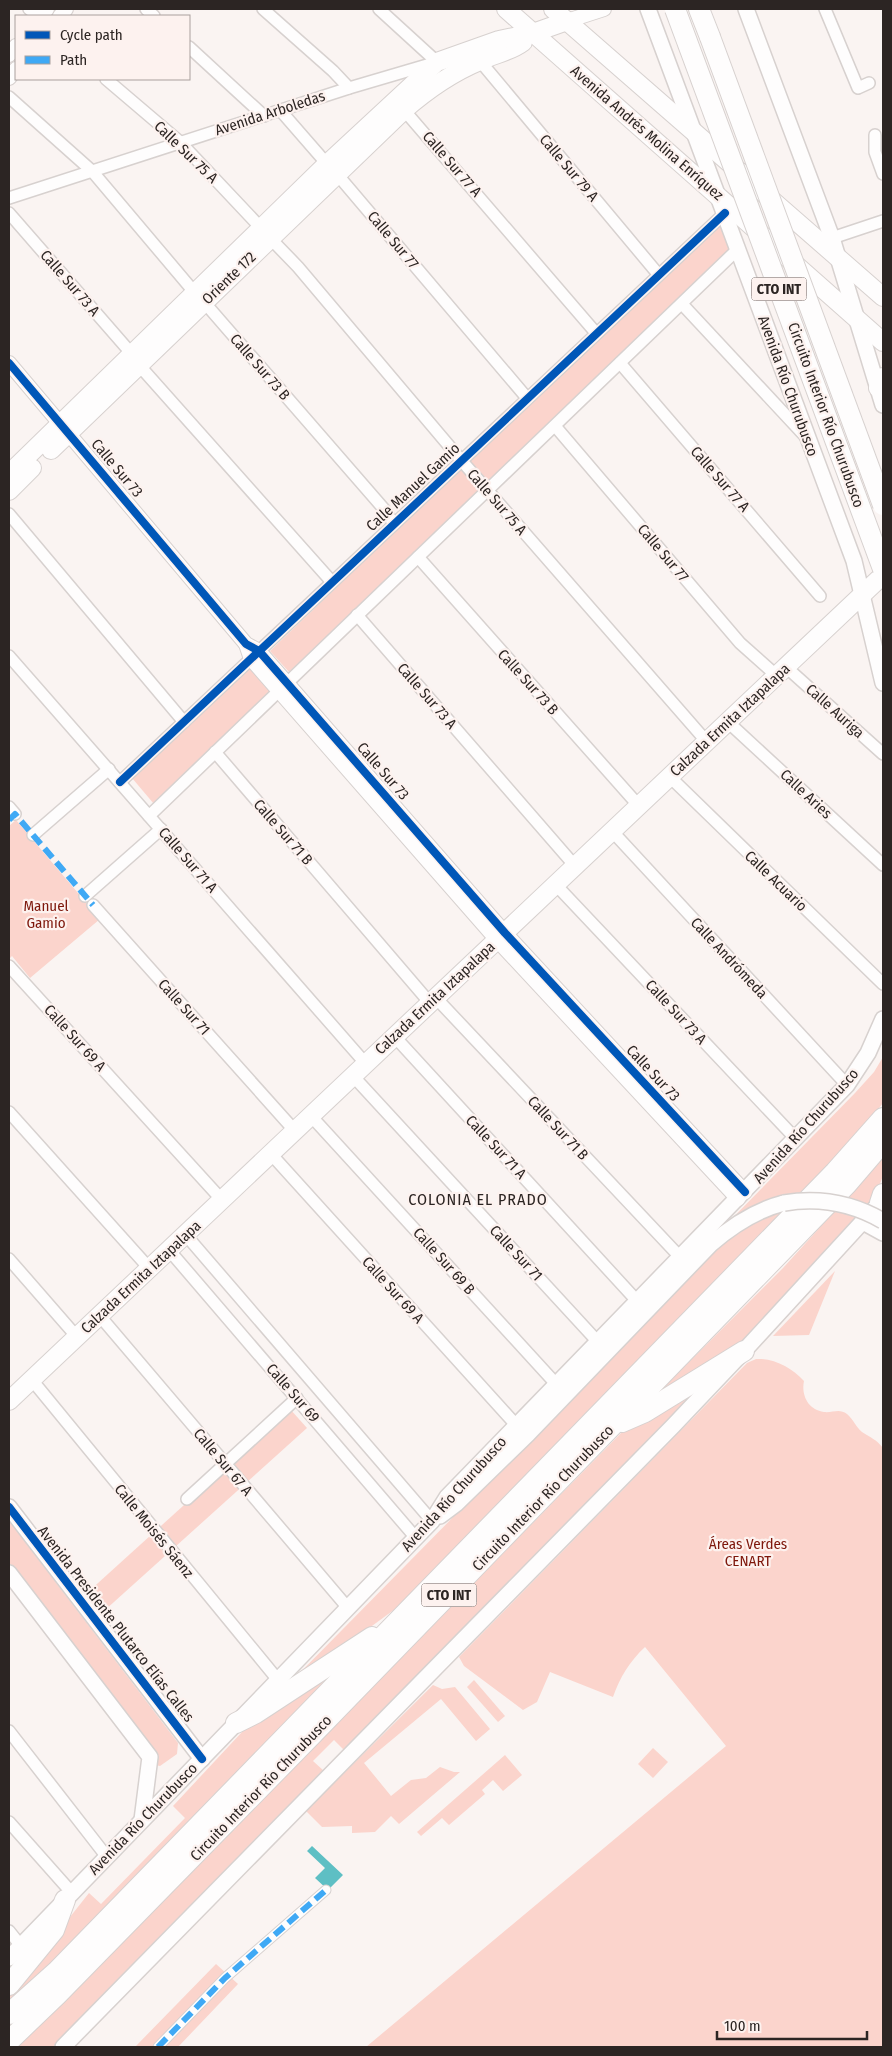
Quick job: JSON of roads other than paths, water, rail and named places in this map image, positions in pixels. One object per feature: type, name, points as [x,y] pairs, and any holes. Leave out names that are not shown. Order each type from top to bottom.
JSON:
[{"type":"highway","name":"Circuito Interior Río Churubusco","points":[[675,9],[883,569]]},
{"type":"highway","name":"Circuito Interior Río Churubusco","points":[[699,9],[883,505]]},
{"type":"highway","name":"Circuito Interior Río Churubusco","points":[[9,2014],[57,1971],[409,1612],[848,1159],[883,1118]]},
{"type":"highway","name":"Circuito Interior Río Churubusco","points":[[9,2041],[268,1780],[613,1426],[847,1184],[883,1142]]},
{"type":"highway","points":[[613,1426],[645,1412],[744,1351]]},
{"type":"highway","points":[[236,1723],[256,1713],[409,1612]]},
{"type":"highway","points":[[9,1985],[54,1930],[69,1896]]},
{"type":"main road","name":"Avenida Andrés Molina Enríquez","points":[[506,9],[883,342]]},
{"type":"main road","name":"Avenida Andrés Molina Enríquez","points":[[553,9],[883,297]]},
{"type":"main road","name":"Avenida Río Churubusco","points":[[648,9],[854,561],[883,683]]},
{"type":"main road","points":[[746,9],[832,238],[855,317],[881,382],[883,405]]},
{"type":"main road","name":"Avenida Arboledas","points":[[437,62],[499,40],[533,33],[567,21]]},
{"type":"main road","name":"Avenida Arboledas","points":[[454,73],[516,48],[533,33]]},
{"type":"main road","name":"Oriente 172","points":[[9,491],[65,428],[332,169],[437,62]]},
{"type":"main road","name":"Oriente 172","points":[[332,169],[430,87],[454,73]]},
{"type":"main road","name":"Oriente 172","points":[[9,474],[65,428]]},
{"type":"main road","name":"Calzada Ermita Iztapalapa","points":[[9,1401],[883,575]]},
{"type":"main road","name":"Avenida Río Churubusco","points":[[9,1958],[432,1521],[456,1504],[522,1430],[557,1385],[796,1139],[846,1085],[865,1059],[883,1019]]},
{"type":"main road","points":[[522,1430],[711,1244],[730,1228],[750,1215],[784,1203],[804,1200],[824,1200],[850,1205],[882,1204]]},
{"type":"main road","name":"CTO INT","points":[[63,2047],[744,1351],[863,1222],[882,1204]]},
{"type":"main road","points":[[863,1222],[883,1233]]},
{"type":"main road","name":"Avenida Presidente Plutarco Elías Calles","points":[[9,1507],[202,1758]]},
{"type":"main road","points":[[9,1573],[150,1757],[142,1820]]},
{"type":"street","points":[[263,9],[333,71],[349,88]]},
{"type":"street","points":[[378,9],[437,62]]},
{"type":"street","name":"Avenida Arboledas","points":[[567,21],[604,9]]},
{"type":"street","points":[[825,9],[858,88],[869,83]]},
{"type":"street","points":[[190,48],[264,116]]},
{"type":"street","name":"Calle Sur 79 A","points":[[480,61],[658,274]]},
{"type":"street","name":"Avenida Arboledas","points":[[9,198],[349,88],[437,62]]},
{"type":"street","name":"Calle Sur 75 A","points":[[107,80],[180,142],[298,267],[461,460],[707,742]]},
{"type":"street","name":"Calle Sur 73 B","points":[[9,97],[92,171],[384,509],[394,524]]},
{"type":"street","name":"Calle Sur 77","points":[[280,110],[527,398]]},
{"type":"street","name":"Calle Sur 77 A","points":[[404,110],[596,333]]},
{"type":"street","points":[[875,135],[875,152],[883,174]]},
{"type":"street","name":"Calle Sur 73 A","points":[[9,213],[332,582]]},
{"type":"street","name":"Calle Manuel Gamio","points":[[120,782],[725,213]]},
{"type":"street","points":[[832,238],[883,221]]},
{"type":"street","points":[[149,816],[738,250]]},
{"type":"street","points":[[682,304],[807,439]]},
{"type":"street","name":"Calle Sur 73","points":[[9,363],[255,655],[501,936],[741,1196]]},
{"type":"street","name":"Calle Sur 77 A","points":[[620,363],[820,596]]},
{"type":"street","name":"Calle Sur 77","points":[[554,426],[740,643],[781,672]]},
{"type":"street","points":[[9,514],[184,722]]},
{"type":"street","name":"Calle Sur 73 B","points":[[418,557],[639,806]]},
{"type":"street","name":"Calle Sur 73 A","points":[[357,616],[575,866]]},
{"type":"street","name":"Calle Sur 71 A","points":[[9,656],[161,829],[359,1070]]},
{"type":"street","name":"Calle Auriga","points":[[781,672],[883,754]]},
{"type":"street","name":"Calle Aries","points":[[728,722],[883,865]]},
{"type":"street","name":"Calle Sur 71 B","points":[[215,752],[433,1001],[681,1258]]},
{"type":"street","points":[[33,835],[109,769]]},
{"type":"street","name":"Calle Acuario","points":[[670,777],[883,984]]},
{"type":"street","points":[[85,896],[161,829]]},
{"type":"street","name":"Calle Andrómeda","points":[[612,832],[846,1085]]},
{"type":"street","name":"Calle Sur 73 A","points":[[556,884],[796,1139]]},
{"type":"street","name":"Calle Sur 71","points":[[92,905],[295,1130]]},
{"type":"street","name":"Calle Sur 69 A","points":[[9,966],[222,1200]]},
{"type":"street","name":"Calle Sur 71 A","points":[[395,1037],[638,1302]]},
{"type":"street","name":"Calle Sur 71","points":[[359,1070],[598,1342]]},
{"type":"street","points":[[9,1112],[149,1268]]},
{"type":"street","name":"Calle Sur 69 B","points":[[311,1116],[557,1385]]},
{"type":"street","name":"Calle Sur 69 A","points":[[270,1154],[522,1430]]},
{"type":"street","name":"Calle Sur 69","points":[[185,1234],[432,1521]]},
{"type":"street","name":"Calle Sur 69","points":[[169,1250],[416,1538]]},
{"type":"street","points":[[9,1258],[77,1337]]},
{"type":"street","name":"Calle Sur 67 A","points":[[99,1316],[224,1465],[348,1608]]},
{"type":"street","name":"Calle Moisés Sáenz","points":[[32,1380],[278,1680]]},
{"type":"street","points":[[187,1499],[297,1398]]},
{"type":"street","points":[[9,1731],[107,1857]]},
{"type":"street","points":[[9,1822],[69,1896]]},
{"type":"street","points":[[158,2047],[225,1978],[326,1890]]},
{"type":"street","points":[[9,1931],[21,1946]]},
{"type":"water","points":[[312,1846],[343,1875],[328,1890],[315,1878],[325,1868],[307,1851]]},
{"type":"district","name":"COLONIA EL PRADO","points":[[478,1199]]},
{"type":"park label","name":"Manuel Gamio","points":[[46,914]]},
{"type":"park label","name":"Áreas Verdes CENART","points":[[748,1552]]}]
